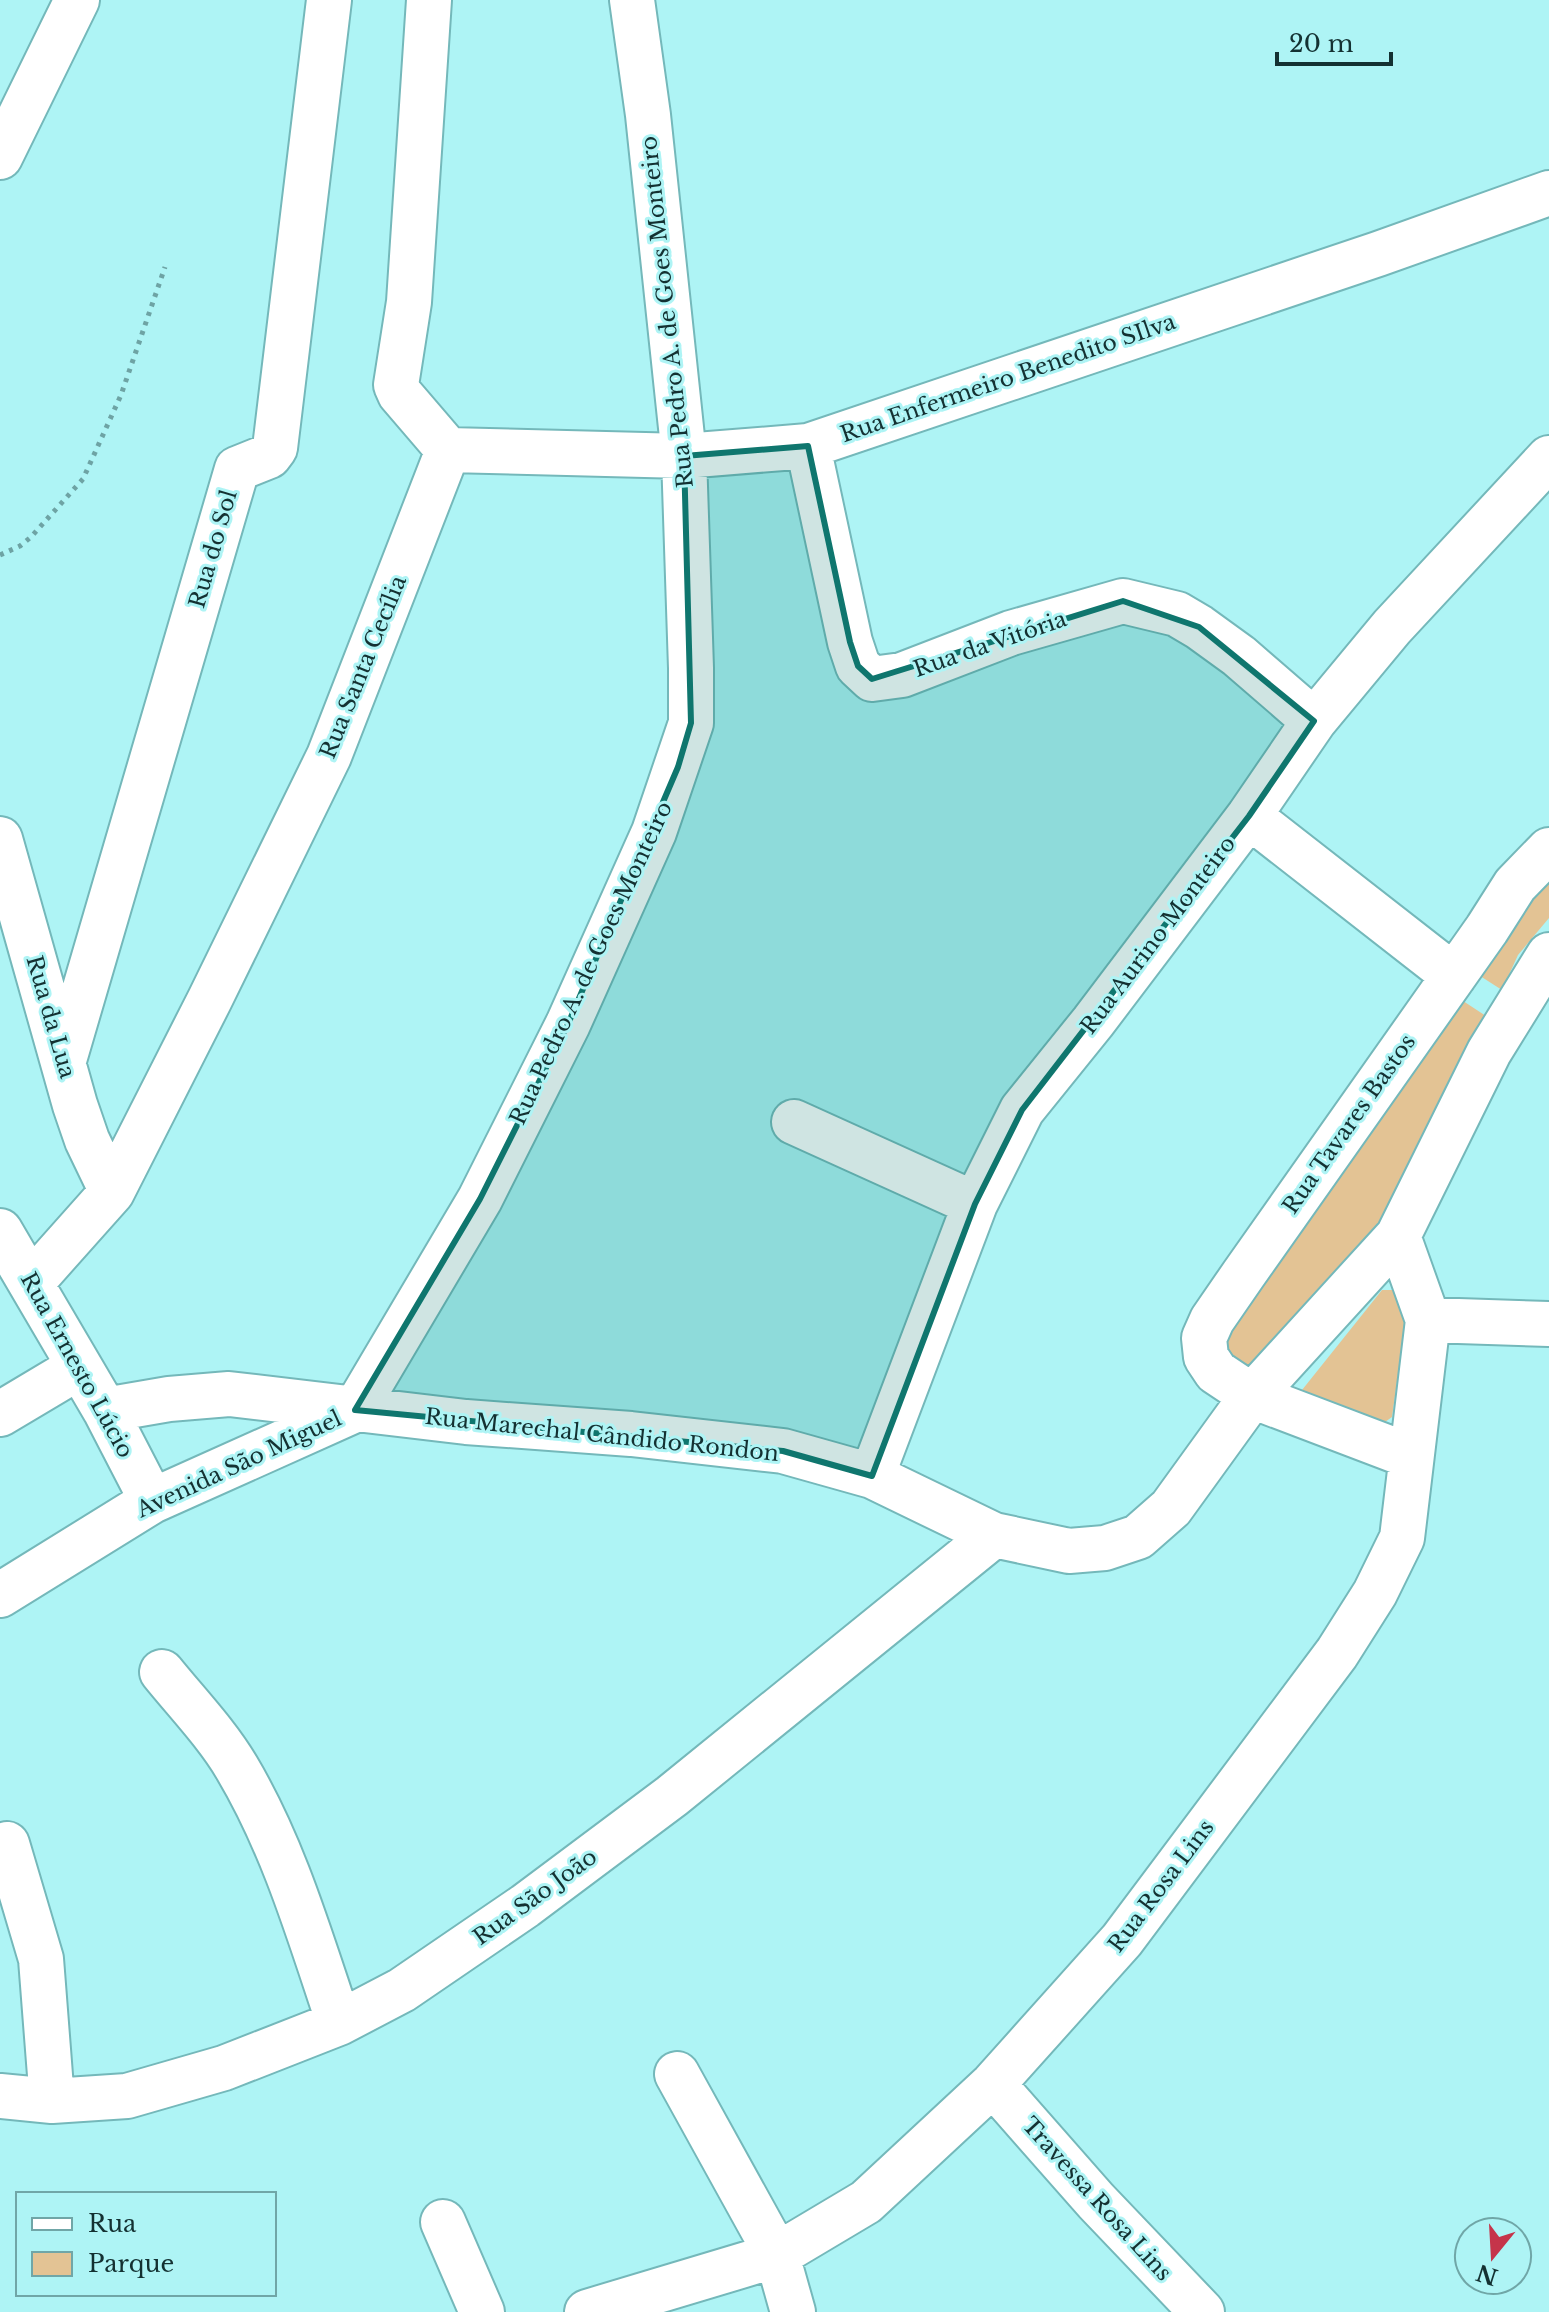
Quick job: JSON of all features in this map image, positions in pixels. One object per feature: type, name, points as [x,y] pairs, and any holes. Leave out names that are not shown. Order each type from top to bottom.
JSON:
[{"type":"street","points":[[0,157],[77,0]]},
{"type":"street","name":"Rua do Sol","points":[[64,1060],[237,469],[269,456],[275,448],[329,0]]},
{"type":"street","points":[[429,0],[408,311],[396,385],[448,450]]},
{"type":"street","name":"Rua Pedro A. de Goes Monteiro","points":[[355,1410],[480,1199],[568,1024],[654,832],[691,723],[684,456],[648,115],[632,0]]},
{"type":"street","name":"Rua Enfermeiro Benedito SIlva","points":[[448,450],[684,456],[808,446],[1364,259],[1549,193]]},
{"type":"street","name":"Rua da Vitória","points":[[808,446],[850,642],[864,675],[872,679],[902,675],[1011,633],[1123,601],[1177,614],[1199,627],[1239,656],[1314,721]]},
{"type":"street","name":"Rua Santa Cecília","points":[[31,1283],[112,1192],[329,756],[448,450]]},
{"type":"street","name":"Rua Aurino Monteiro","points":[[872,1476],[975,1204],[1022,1110],[1093,1022],[1249,816],[1314,721],[1392,627],[1549,458]]},
{"type":"street","points":[[1249,816],[1454,976]]},
{"type":"street","name":"Rua da Lua","points":[[0,839],[81,1124],[112,1192]]},
{"type":"street","name":"Rua Tavares Bastos","points":[[1410,1456],[1252,1396],[1216,1372],[1206,1357],[1204,1338],[1212,1320],[1515,885],[1549,850]]},
{"type":"street","points":[[1252,1396],[1398,1236],[1489,1052],[1549,955]]},
{"type":"street","points":[[794,1122],[975,1204]]},
{"type":"street","name":"Rua Ernesto Lúcio","points":[[0,1231],[105,1410],[152,1501]]},
{"type":"street","name":"Rua Rosa Lins","points":[[587,2312],[777,2255],[866,2202],[993,2084],[1122,1940],[1337,1653],[1375,1593],[1402,1538],[1428,1320],[1398,1236]]},
{"type":"street","points":[[1428,1320],[1549,1324]]},
{"type":"street","points":[[0,1414],[79,1367]]},
{"type":"street","name":"Rua Marechal Cândido Rondon","points":[[105,1410],[169,1399],[229,1394],[466,1422],[631,1434],[783,1451],[872,1476],[994,1535],[1069,1551],[1105,1548],[1138,1537],[1171,1508],[1252,1396]]},
{"type":"street","name":"Avenida São Miguel","points":[[0,1595],[152,1501],[355,1410]]},
{"type":"street","name":"Rua São João","points":[[0,2096],[52,2101],[127,2096],[224,2068],[339,2023],[402,1990],[525,1906],[660,1806],[994,1535]]},
{"type":"street","points":[[162,1672],[236,1766],[268,1825],[306,1923],[339,2023]]},
{"type":"street","points":[[7,1844],[41,1959],[52,2101]]},
{"type":"street","points":[[677,2074],[777,2255],[793,2312]]},
{"type":"street","name":"Travessa Rosa Lins","points":[[993,2084],[1096,2201],[1202,2312]]},
{"type":"street","points":[[443,2222],[482,2312]]},
{"type":"path","points":[[0,555],[31,537],[83,479],[121,395],[165,267]]},
{"type":"highlighted area","points":[[808,446],[850,642],[858,666],[872,679],[1123,601],[1199,627],[1314,721],[1249,816],[1022,1110],[975,1204],[872,1476],[783,1451],[355,1410],[480,1199],[568,1024],[678,767],[691,723],[684,456]]},
{"type":"green space","points":[[1549,873],[1549,918],[1518,955],[1502,990],[1477,974]]},
{"type":"green space","points":[[1457,997],[1489,1018],[1411,1190],[1260,1377],[1233,1366],[1227,1344],[1231,1322]]},
{"type":"green space","points":[[1382,1290],[1396,1290],[1409,1296],[1392,1417],[1378,1427],[1306,1400],[1302,1390]]}]
